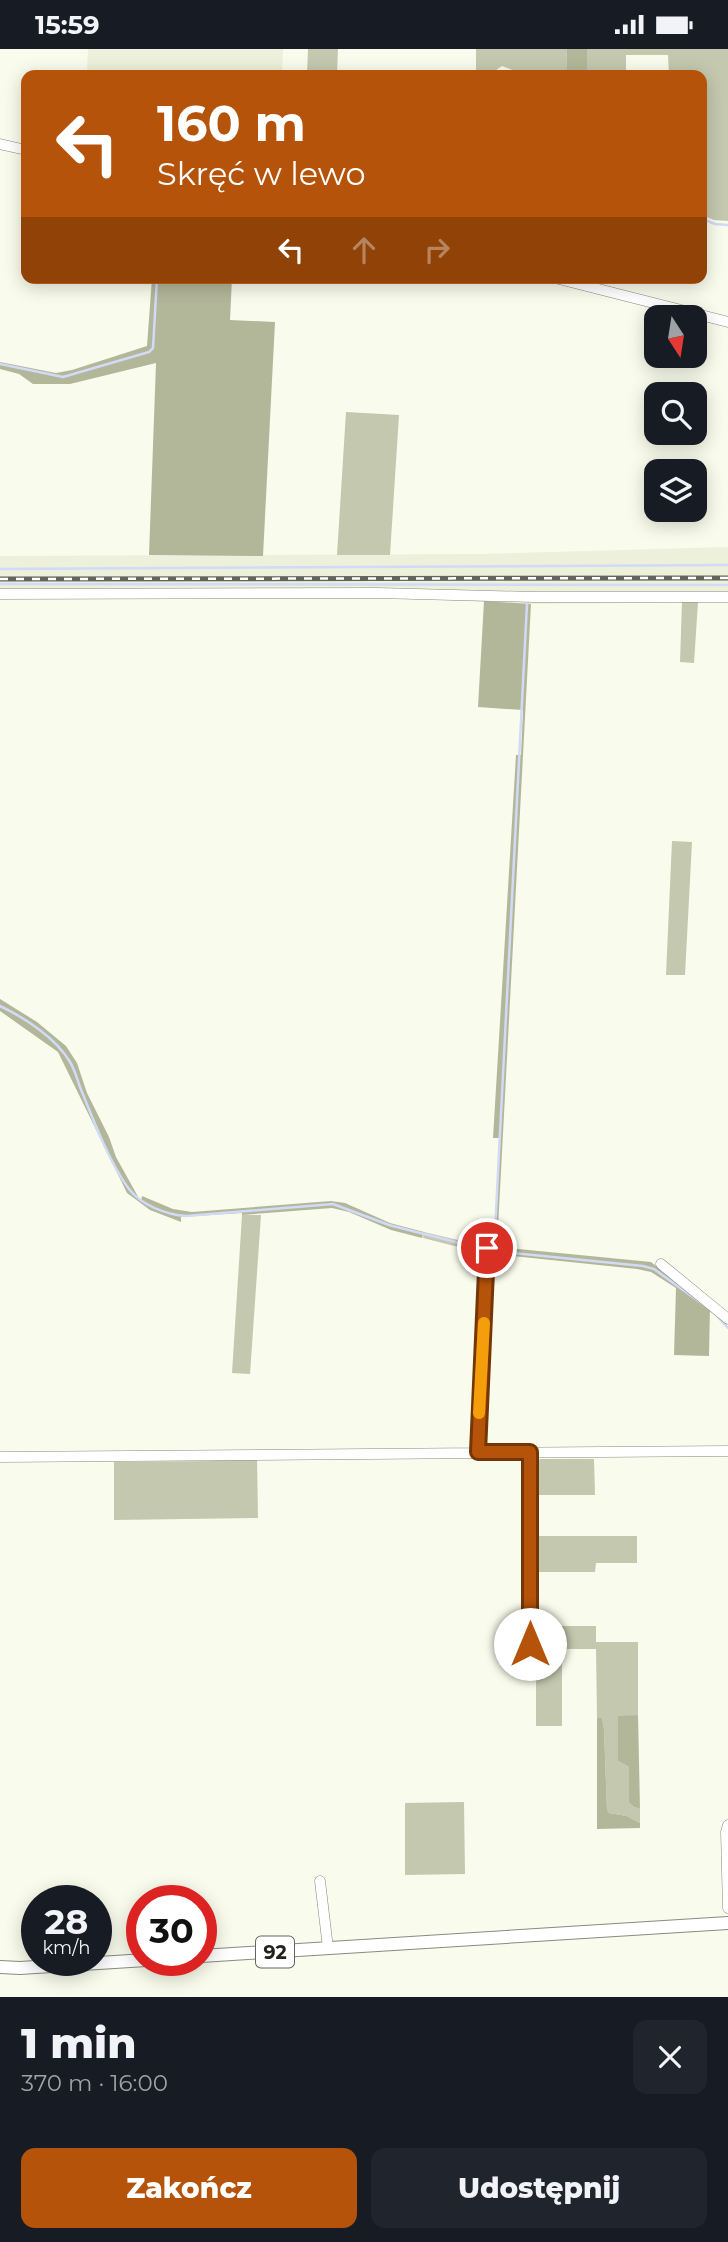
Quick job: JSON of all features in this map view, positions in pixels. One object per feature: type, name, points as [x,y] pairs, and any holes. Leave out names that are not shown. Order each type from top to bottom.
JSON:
[{"type":"main road","name":"92","points":[[217,1956],[728,1923]]},
{"type":"main road","points":[[0,1969],[126,1961]]},
{"type":"street","points":[[0,144],[21,149]]},
{"type":"street","points":[[579,284],[728,322]]},
{"type":"street","points":[[0,594],[378,593],[533,597],[728,597]]},
{"type":"street","points":[[478,1452],[487,1248]]},
{"type":"street","points":[[661,1264],[728,1319]]},
{"type":"street","points":[[0,1457],[728,1451]]},
{"type":"street","points":[[530,1452],[530,1644]]},
{"type":"street","points":[[728,1825],[728,1908]]},
{"type":"street","points":[[320,1881],[328,1948]]},
{"type":"shaded area","points":[[88,49],[283,49],[282,70],[87,70]]},
{"type":"shaded area","points":[[308,49],[338,49],[337,70],[307,70]]},
{"type":"shaded area","points":[[476,49],[567,49],[566,70],[513,70],[502,66],[496,70],[476,70]]},
{"type":"shaded area","points":[[567,49],[587,49],[587,70],[566,70]]},
{"type":"shaded area","points":[[587,49],[728,49],[728,221],[707,217],[707,70],[669,70],[668,55],[626,55],[626,70],[587,70]]},
{"type":"shaded area","points":[[152,284],[232,284],[230,320],[275,322],[263,556],[149,555],[156,363],[70,384],[33,384],[19,374],[0,369],[0,362],[56,373],[147,346]]},
{"type":"shaded area","points":[[346,412],[399,415],[390,555],[337,555]]},
{"type":"shaded area","points":[[728,547],[728,602],[531,604],[374,597],[0,597],[0,556],[480,554]]},
{"type":"shaded area","points":[[484,601],[531,604],[497,1247],[651,1262],[710,1307],[709,1356],[674,1355],[676,1288],[651,1272],[494,1254],[493,1250],[490,1250],[490,1247],[494,1246],[499,1138],[493,1138],[516,755],[521,755],[523,710],[478,707]]},
{"type":"shaded area","points":[[682,602],[698,602],[694,663],[680,662]]},
{"type":"shaded area","points":[[672,841],[692,842],[685,975],[666,975]]},
{"type":"shaded area","points":[[0,999],[37,1022],[66,1046],[77,1063],[87,1093],[116,1157],[141,1202],[142,1196],[173,1209],[192,1212],[331,1201],[345,1203],[390,1223],[424,1232],[422,1238],[391,1230],[349,1212],[332,1208],[181,1217],[181,1222],[150,1210],[127,1193],[58,1052],[0,1011]]},
{"type":"shaded area","points":[[242,1215],[261,1215],[250,1374],[232,1373]]},
{"type":"shaded area","points":[[424,1232],[483,1246],[482,1253],[423,1238]]},
{"type":"shaded area","points":[[257,1457],[258,1518],[114,1520],[114,1462],[211,1461],[211,1458]]},
{"type":"shaded area","points":[[540,1459],[594,1459],[595,1495],[534,1495],[534,1465]]},
{"type":"shaded area","points":[[535,1536],[637,1536],[637,1563],[596,1563],[595,1572],[535,1572]]},
{"type":"shaded area","points":[[536,1626],[596,1626],[596,1642],[638,1642],[638,1715],[619,1717],[618,1761],[629,1767],[629,1801],[640,1809],[640,1823],[607,1810],[604,1729],[602,1718],[597,1718],[596,1649],[562,1649],[562,1726],[536,1726]]},
{"type":"shaded area","points":[[638,1715],[640,1809],[629,1802],[629,1767],[618,1761],[618,1716]]},
{"type":"shaded area","points":[[597,1718],[602,1718],[604,1729],[607,1810],[640,1823],[640,1828],[597,1829]]},
{"type":"shaded area","points":[[464,1802],[465,1874],[405,1875],[405,1803]]},
{"type":"waterway","points":[[707,221],[728,225]]},
{"type":"waterway","points":[[0,364],[63,377],[149,352],[153,348],[157,284]]},
{"type":"waterway","points":[[0,569],[728,565]]},
{"type":"waterway","points":[[0,584],[728,585]]},
{"type":"waterway","points":[[494,1251],[527,604]]},
{"type":"waterway","points":[[0,1006],[20,1016],[64,1053],[122,1179],[134,1195],[155,1208],[186,1216],[333,1204],[389,1225],[483,1249]]},
{"type":"waterway","points":[[494,1251],[643,1266],[654,1269],[708,1308]]},
{"type":"waterway","points":[[718,1317],[728,1328]]},
{"type":"railway","points":[[0,579],[728,578]]},
{"type":"slow traffic","points":[[479,1413],[484,1323]]},
{"type":"route","points":[[487,1248],[478,1452],[530,1452],[530,1644]]}]
